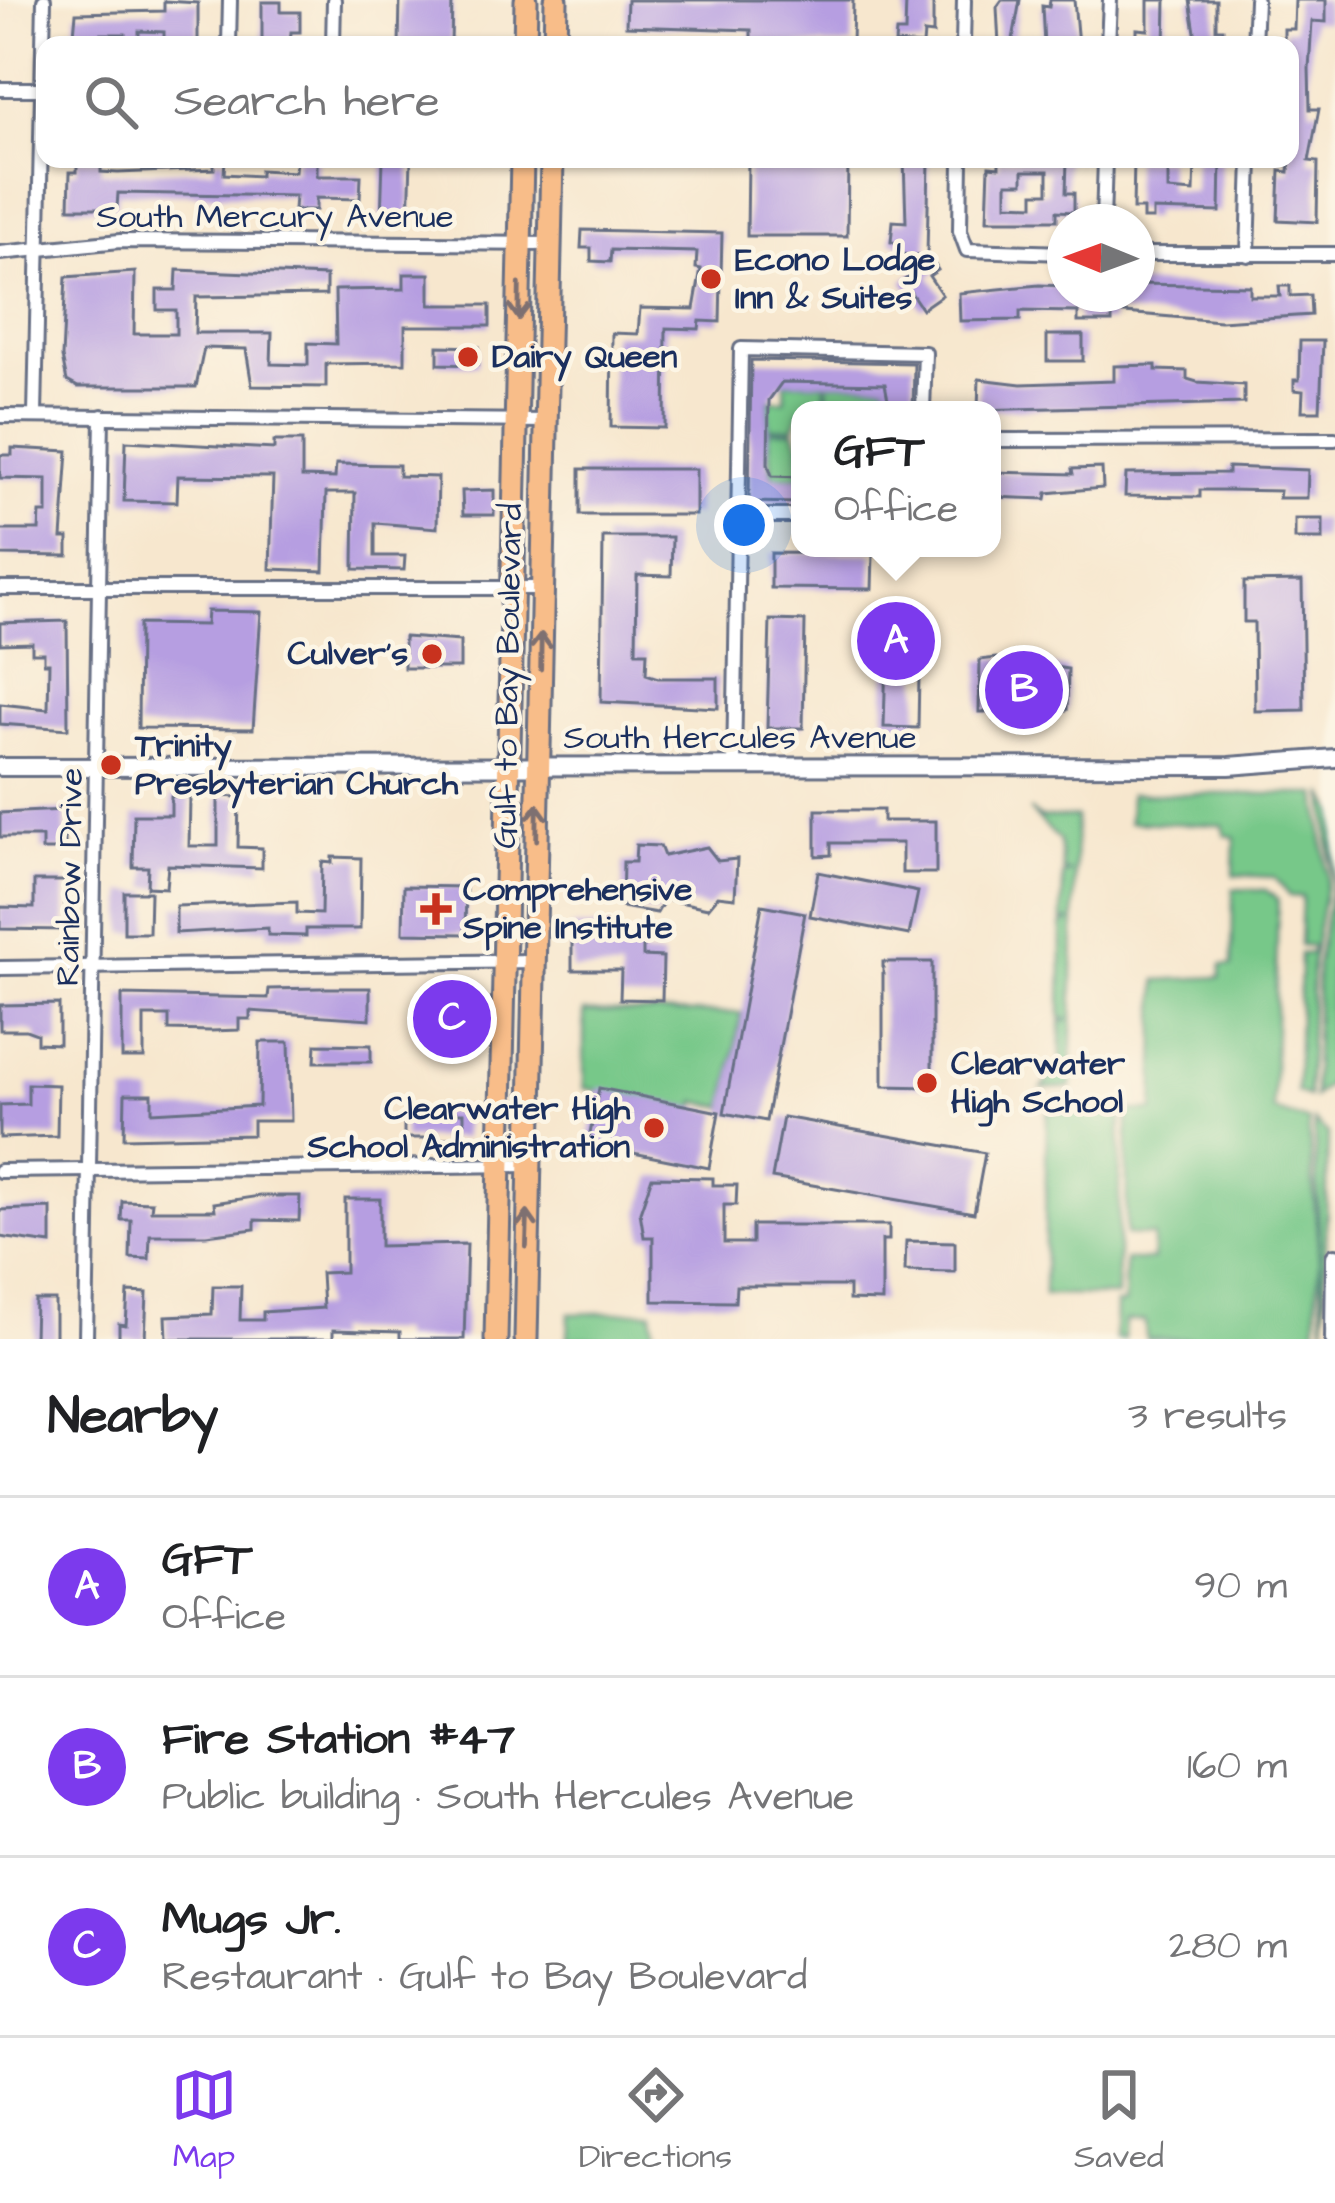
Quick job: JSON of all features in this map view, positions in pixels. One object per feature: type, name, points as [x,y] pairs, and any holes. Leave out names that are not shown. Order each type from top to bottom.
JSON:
[{"type":"main road","points":[[525,36],[526,0]]},
{"type":"main road","points":[[555,36],[556,0]]},
{"type":"main road","name":"Gulf to Bay Boulevard","points":[[496,1339],[522,168]]},
{"type":"main road","name":"Gulf to Bay Boulevard","points":[[526,1339],[552,168]]},
{"type":"street","points":[[43,36],[44,0]]},
{"type":"street","points":[[229,36],[230,0]]},
{"type":"street","points":[[333,36],[334,0]]},
{"type":"street","points":[[963,36],[964,0]]},
{"type":"street","points":[[1108,36],[1110,0]]},
{"type":"street","points":[[1254,36],[1256,0]]},
{"type":"street","points":[[0,89],[36,89]]},
{"type":"street","points":[[35,416],[40,168]]},
{"type":"street","points":[[961,168],[960,231],[967,250],[1047,252]]},
{"type":"street","points":[[1103,204],[1105,168]]},
{"type":"street","points":[[1248,255],[1251,168]]},
{"type":"street","name":"South Mercury Avenue","points":[[0,253],[38,253],[120,241],[550,244]]},
{"type":"street","points":[[1155,254],[1335,254]]},
{"type":"street","points":[[734,768],[741,349],[925,353],[923,401]]},
{"type":"street","points":[[0,416],[547,421]]},
{"type":"street","name":"Rainbow Drive","points":[[86,1339],[102,416]]},
{"type":"street","points":[[1001,440],[1335,439]]},
{"type":"street","points":[[738,516],[791,516]]},
{"type":"street","points":[[0,588],[543,588]]},
{"type":"street","name":"South Hercules Avenue","points":[[0,767],[1229,766],[1335,758]]},
{"type":"street","points":[[0,968],[534,961]]},
{"type":"street","points":[[0,1171],[529,1165]]},
{"type":"street","points":[[1334,1339],[1335,1257]]},
{"type":"street","points":[[497,1292],[526,1294]]},
{"type":"green space","points":[[785,382],[825,383],[825,401],[791,401],[791,428],[769,428],[769,400],[785,400]]},
{"type":"green space","points":[[828,383],[885,384],[888,401],[828,401]]},
{"type":"green space","points":[[769,431],[791,431],[791,477],[772,476]]},
{"type":"green space","points":[[1325,793],[1334,811],[1329,1084],[1314,1097],[1317,966],[1332,883]]},
{"type":"green space","points":[[1130,794],[1318,794],[1327,878],[1312,963],[1308,1097],[1297,1093],[1300,954],[1312,953],[1312,946],[1300,945],[1302,897],[1290,896],[1274,877],[1234,875],[1235,837],[1225,835],[1223,825],[1129,822]]},
{"type":"green space","points":[[1029,810],[1041,818],[1076,817],[1071,1088],[1042,1088],[1060,1068],[1069,1069],[1061,1064],[1061,1022],[1069,1020],[1061,1018],[1062,924],[1071,921],[1062,920],[1063,875],[1071,872],[1063,871],[1059,840]]},
{"type":"green space","points":[[1233,889],[1266,890],[1278,900],[1273,1110],[1308,1121],[1319,1260],[1315,1339],[1146,1339],[1145,1321],[1125,1321],[1124,1339],[1115,1339],[1116,1304],[1124,1304],[1125,1260],[1153,1260],[1153,1236],[1126,1235],[1128,1111],[1154,1111],[1157,980],[1220,977],[1222,965],[1232,966]]},
{"type":"green space","points":[[584,1012],[741,1013],[725,1107],[697,1102],[696,1108],[584,1088]]},
{"type":"green space","points":[[1047,1112],[1121,1113],[1117,1296],[1044,1295]]},
{"type":"green space","points":[[1314,1121],[1328,1134],[1324,1339]]},
{"type":"green space","points":[[652,1311],[654,1330],[649,1339],[568,1339],[569,1314]]},
{"type":"building","points":[[400,0],[452,0],[451,36],[399,36]]},
{"type":"building","points":[[627,0],[853,0],[852,36],[751,36],[751,30],[626,26]]},
{"type":"building","points":[[906,0],[933,3],[933,34],[896,36],[905,32]]},
{"type":"building","points":[[1002,0],[1020,0],[1014,36],[999,36],[997,7]]},
{"type":"building","points":[[1050,0],[1074,0],[1077,36],[1044,36],[1042,6],[1049,7]]},
{"type":"building","points":[[1148,0],[1166,0],[1165,36],[1137,36],[1137,29],[1148,30]]},
{"type":"building","points":[[1190,0],[1216,0],[1216,29],[1223,29],[1223,36],[1196,36]]},
{"type":"building","points":[[1295,0],[1326,0],[1326,22],[1312,21],[1309,69],[1310,109],[1319,109],[1309,161],[1318,162],[1317,222],[1278,220],[1280,171],[1299,168],[1299,36],[1284,36],[1284,29],[1294,29]]},
{"type":"building","points":[[164,1],[198,3],[198,36],[139,31],[139,36],[74,36],[76,13],[164,11]]},
{"type":"building","points":[[262,2],[281,2],[281,12],[300,12],[300,32],[262,36]]},
{"type":"building","points":[[77,168],[118,173],[224,168],[224,174],[260,176],[260,170],[317,168],[317,176],[361,176],[360,199],[316,198],[316,210],[294,210],[295,196],[118,193],[117,208],[69,208],[70,172]]},
{"type":"building","points":[[383,168],[411,168],[409,221],[381,220]]},
{"type":"building","points":[[748,168],[848,168],[847,236],[747,236]]},
{"type":"building","points":[[904,168],[929,168],[927,256],[900,254],[900,243],[891,242],[893,221],[906,222]]},
{"type":"building","points":[[989,168],[1067,168],[1066,193],[1074,193],[1074,204],[1047,204],[1047,220],[987,220]],"holes":[[[1023,171],[1048,171],[1048,193],[1034,193],[1034,205],[1007,204],[1007,183],[1023,183]]]},
{"type":"building","points":[[1134,168],[1168,168],[1168,190],[1194,192],[1195,168],[1221,168],[1220,212],[1155,210],[1155,204],[1133,204]]},
{"type":"building","points":[[582,230],[722,233],[720,322],[700,321],[699,329],[666,328],[665,428],[611,427],[612,333],[638,334],[640,308],[694,309],[701,269],[696,268],[697,252],[611,250],[610,262],[591,261],[591,248],[581,248]]},
{"type":"building","points":[[932,260],[938,270],[929,276],[942,295],[922,309],[903,281]]},
{"type":"building","points":[[177,270],[326,276],[326,295],[196,297],[195,333],[272,333],[271,364],[308,365],[308,343],[336,344],[335,290],[404,289],[404,274],[430,274],[430,305],[490,305],[490,326],[405,326],[405,363],[326,364],[326,387],[252,386],[246,349],[204,348],[196,387],[78,387],[67,381],[62,357],[66,277],[135,272],[134,334],[176,334],[176,310],[157,310],[157,290],[176,290]]},
{"type":"building","points":[[1155,284],[1250,286],[1250,296],[1280,296],[1279,286],[1290,286],[1290,296],[1310,295],[1311,315],[1220,321],[1112,312],[1155,312]]},
{"type":"building","points":[[1047,285],[1047,311],[1020,311],[1020,320],[960,321],[959,293]]},
{"type":"building","points":[[1078,312],[1112,312],[1112,322],[1078,322]]},
{"type":"building","points":[[1047,335],[1083,335],[1083,361],[1047,361]]},
{"type":"building","points":[[1300,341],[1323,341],[1320,411],[1302,411],[1303,391],[1294,390],[1294,380],[1299,380]]},
{"type":"building","points":[[438,346],[479,347],[478,365],[438,364]]},
{"type":"building","points":[[751,360],[914,363],[913,401],[888,401],[885,384],[782,382],[769,400],[768,464],[772,476],[791,477],[791,503],[749,502]]},
{"type":"building","points":[[1156,365],[1156,370],[1187,371],[1187,379],[1197,382],[1244,385],[1244,403],[1001,409],[1001,401],[978,401],[979,379],[1021,384],[1114,381],[1114,366]]},
{"type":"building","points":[[126,441],[274,449],[274,441],[302,441],[302,477],[335,478],[336,464],[399,465],[399,476],[438,477],[437,528],[375,523],[375,556],[405,556],[404,570],[354,569],[355,493],[326,493],[324,571],[270,569],[273,477],[178,476],[177,502],[124,501]]},
{"type":"building","points":[[12,448],[68,451],[62,538],[68,538],[68,556],[0,555],[0,530],[39,530],[40,513],[47,513],[47,479],[0,478],[0,455],[12,455]]},
{"type":"building","points":[[1228,467],[1308,470],[1307,498],[1279,498],[1280,491],[1228,490],[1200,490],[1200,497],[1125,496],[1126,474],[1228,473]]},
{"type":"building","points":[[1102,468],[1103,488],[1047,493],[1046,499],[1001,497],[1001,472],[1073,474],[1072,469]]},
{"type":"building","points":[[580,469],[696,469],[696,515],[580,515]]},
{"type":"building","points":[[494,490],[494,515],[463,515],[462,491]]},
{"type":"building","points":[[1295,519],[1323,519],[1323,539],[1295,539]]},
{"type":"building","points":[[603,537],[672,537],[671,576],[637,575],[636,652],[647,652],[646,674],[658,678],[718,678],[718,708],[601,702]]},
{"type":"building","points":[[771,553],[873,557],[872,589],[771,588]]},
{"type":"building","points":[[1302,581],[1304,710],[1255,711],[1254,622],[1244,622],[1244,582]]},
{"type":"building","points":[[207,611],[261,612],[253,729],[138,728],[139,624],[206,625]]},
{"type":"building","points":[[770,620],[805,621],[803,728],[767,728]]},
{"type":"building","points":[[67,621],[68,729],[0,724],[0,704],[48,709],[49,663],[44,663],[44,653],[32,653],[32,643],[0,644],[0,623]]},
{"type":"building","points":[[887,621],[920,621],[918,728],[884,727]]},
{"type":"building","name":"Culver's","points":[[404,637],[460,641],[460,668],[404,668]]},
{"type":"building","points":[[996,658],[1068,669],[1067,710],[995,721],[996,712],[979,712],[980,660]]},
{"type":"building","points":[[171,796],[190,797],[189,846],[218,846],[218,796],[239,797],[238,847],[262,848],[262,868],[168,865],[166,888],[147,887],[148,867],[133,867],[134,815],[171,815]]},
{"type":"building","points":[[65,810],[65,850],[42,850],[42,837],[0,837],[0,813]]},
{"type":"building","points":[[816,810],[883,810],[883,821],[936,821],[936,873],[902,873],[902,843],[831,843],[831,855],[816,856]]},
{"type":"building","points":[[636,845],[660,846],[664,856],[707,847],[718,861],[737,859],[735,898],[718,896],[708,908],[665,899],[657,913],[622,907],[623,862],[635,862]]},
{"type":"building","points":[[332,857],[361,858],[360,929],[306,929],[306,936],[268,935],[268,928],[176,933],[176,906],[297,902],[297,913],[321,914],[322,862],[332,863]]},
{"type":"building","points":[[818,872],[918,892],[909,935],[810,916]]},
{"type":"building","points":[[34,881],[65,881],[65,930],[0,929],[0,907],[34,908]]},
{"type":"building","points":[[404,886],[466,887],[465,934],[403,933]]},
{"type":"building","points":[[124,892],[150,892],[149,933],[124,933]]},
{"type":"building","points":[[762,905],[805,913],[766,1121],[724,1113]]},
{"type":"building","points":[[572,927],[612,927],[612,939],[643,940],[643,956],[663,957],[662,1000],[620,999],[621,970],[572,970]]},
{"type":"building","points":[[883,962],[932,962],[932,1087],[883,1086]]},
{"type":"building","points":[[370,988],[370,1019],[250,1011],[250,1019],[239,1019],[239,1030],[211,1031],[169,1030],[169,1016],[144,1016],[144,1058],[122,1058],[122,995],[268,998],[269,989]]},
{"type":"building","points":[[59,1004],[59,1044],[37,1043],[37,1034],[26,1030],[0,1030],[0,1005]]},
{"type":"building","points":[[436,1014],[485,1015],[485,1024],[436,1025]]},
{"type":"building","points":[[260,1042],[289,1042],[291,1121],[253,1121],[253,1135],[124,1138],[125,1094],[152,1094],[152,1112],[259,1106]]},
{"type":"building","points":[[316,1044],[371,1045],[371,1062],[315,1062]]},
{"type":"building","points":[[28,1084],[58,1085],[57,1136],[0,1138],[0,1105],[28,1104]]},
{"type":"building","name":"Clearwater High School Administration","points":[[599,1088],[719,1112],[709,1168],[588,1144]]},
{"type":"building","points":[[404,1113],[464,1113],[464,1138],[404,1138]]},
{"type":"building","points":[[783,1117],[985,1153],[974,1213],[772,1178]]},
{"type":"building","points":[[652,1177],[713,1178],[713,1185],[737,1185],[736,1205],[724,1205],[724,1243],[752,1243],[752,1225],[889,1225],[889,1240],[882,1240],[882,1301],[849,1300],[849,1286],[736,1286],[735,1302],[653,1301],[653,1237],[644,1237],[640,1212]]},
{"type":"building","points":[[300,1196],[299,1221],[255,1220],[255,1229],[206,1235],[150,1235],[149,1259],[130,1258],[131,1220],[121,1220],[122,1201],[152,1202],[151,1210],[215,1210],[214,1203]]},
{"type":"building","points":[[345,1199],[380,1199],[380,1246],[467,1244],[464,1339],[400,1339],[400,1332],[333,1330],[333,1339],[167,1339],[166,1316],[212,1314],[213,1286],[241,1286],[240,1320],[263,1320],[263,1312],[323,1308],[321,1273],[345,1272]]},
{"type":"building","points":[[51,1208],[51,1244],[0,1237],[0,1210]]},
{"type":"building","points":[[906,1241],[955,1242],[955,1272],[905,1271]]},
{"type":"building","points":[[128,1292],[147,1293],[145,1339],[119,1339],[119,1324],[126,1325]]},
{"type":"building","points":[[35,1300],[55,1300],[55,1339],[34,1339]]},
{"type":"place","name":"Econo Lodge Inn & Suites","points":[[711,279]]},
{"type":"place","name":"Dairy Queen","points":[[468,357]]},
{"type":"place","name":"GFT","points":[[896,641]]},
{"type":"place","name":"Culver's","points":[[432,654]]},
{"type":"place","name":"Fire Station #47","points":[[1024,690]]},
{"type":"place","name":"Trinity Presbyterian Church","points":[[111,765]]},
{"type":"place","name":"Comprehensive Spine Institute","points":[[436,909]]},
{"type":"place","name":"Mugs Jr.","points":[[452,1019]]},
{"type":"place","name":"Clearwater High School","points":[[927,1083]]},
{"type":"place","name":"Clearwater High School Administration","points":[[654,1128]]}]
